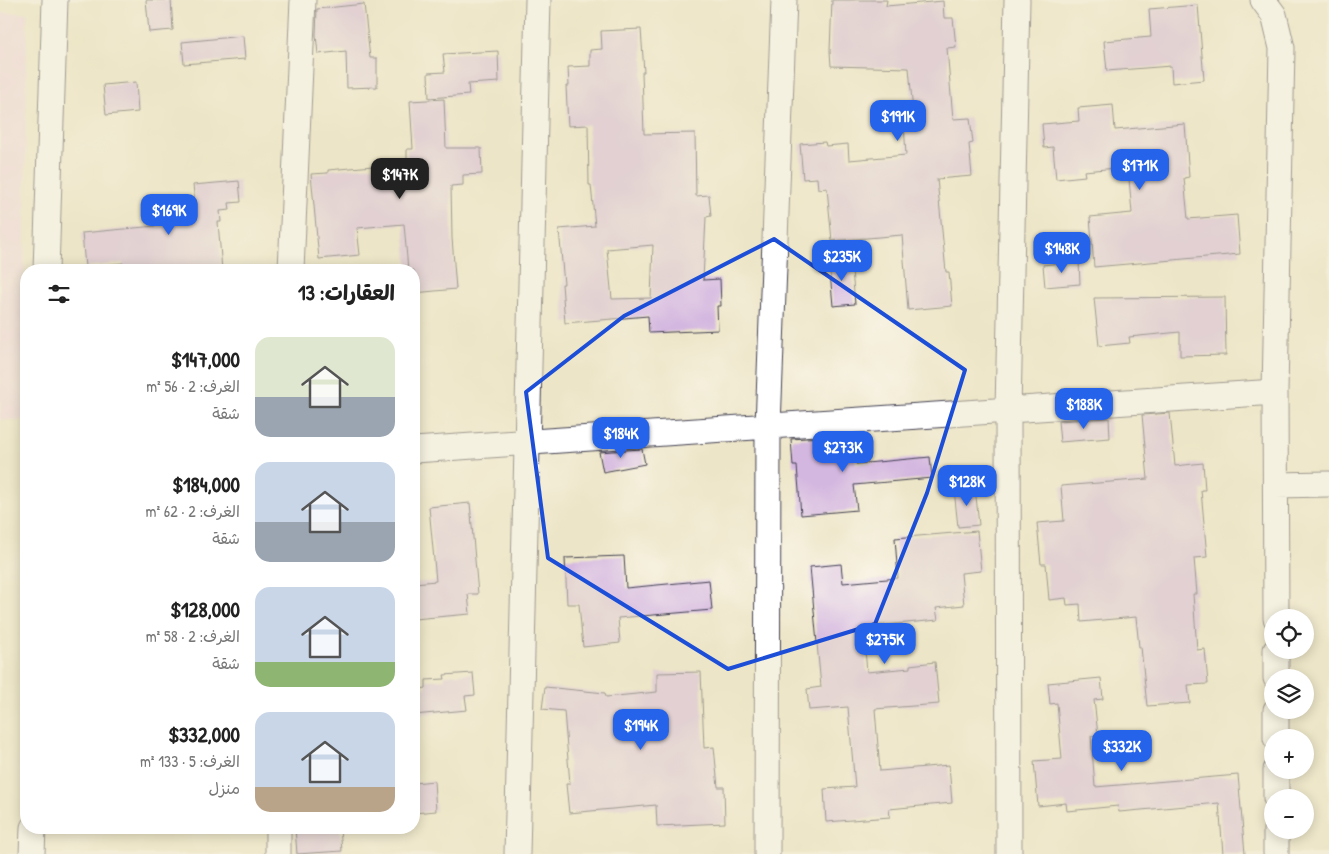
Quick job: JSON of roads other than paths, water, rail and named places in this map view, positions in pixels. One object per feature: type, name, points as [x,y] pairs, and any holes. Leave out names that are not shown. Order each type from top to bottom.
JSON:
[{"type":"street","points":[[46,264],[55,0]]},
{"type":"street","points":[[291,264],[303,0]]},
{"type":"street","points":[[517,854],[538,0]]},
{"type":"street","points":[[767,854],[768,426],[784,0]]},
{"type":"street","points":[[1009,854],[1008,410],[1017,0]]},
{"type":"street","points":[[1263,0],[1274,15],[1282,48],[1275,392],[1276,609]]},
{"type":"street","points":[[420,450],[1275,392]]},
{"type":"street","points":[[1276,485],[1329,484]]},
{"type":"street","points":[[32,854],[33,834]]},
{"type":"street","points":[[278,834],[278,854]]},
{"type":"street","points":[[1276,839],[1276,854]]}]
